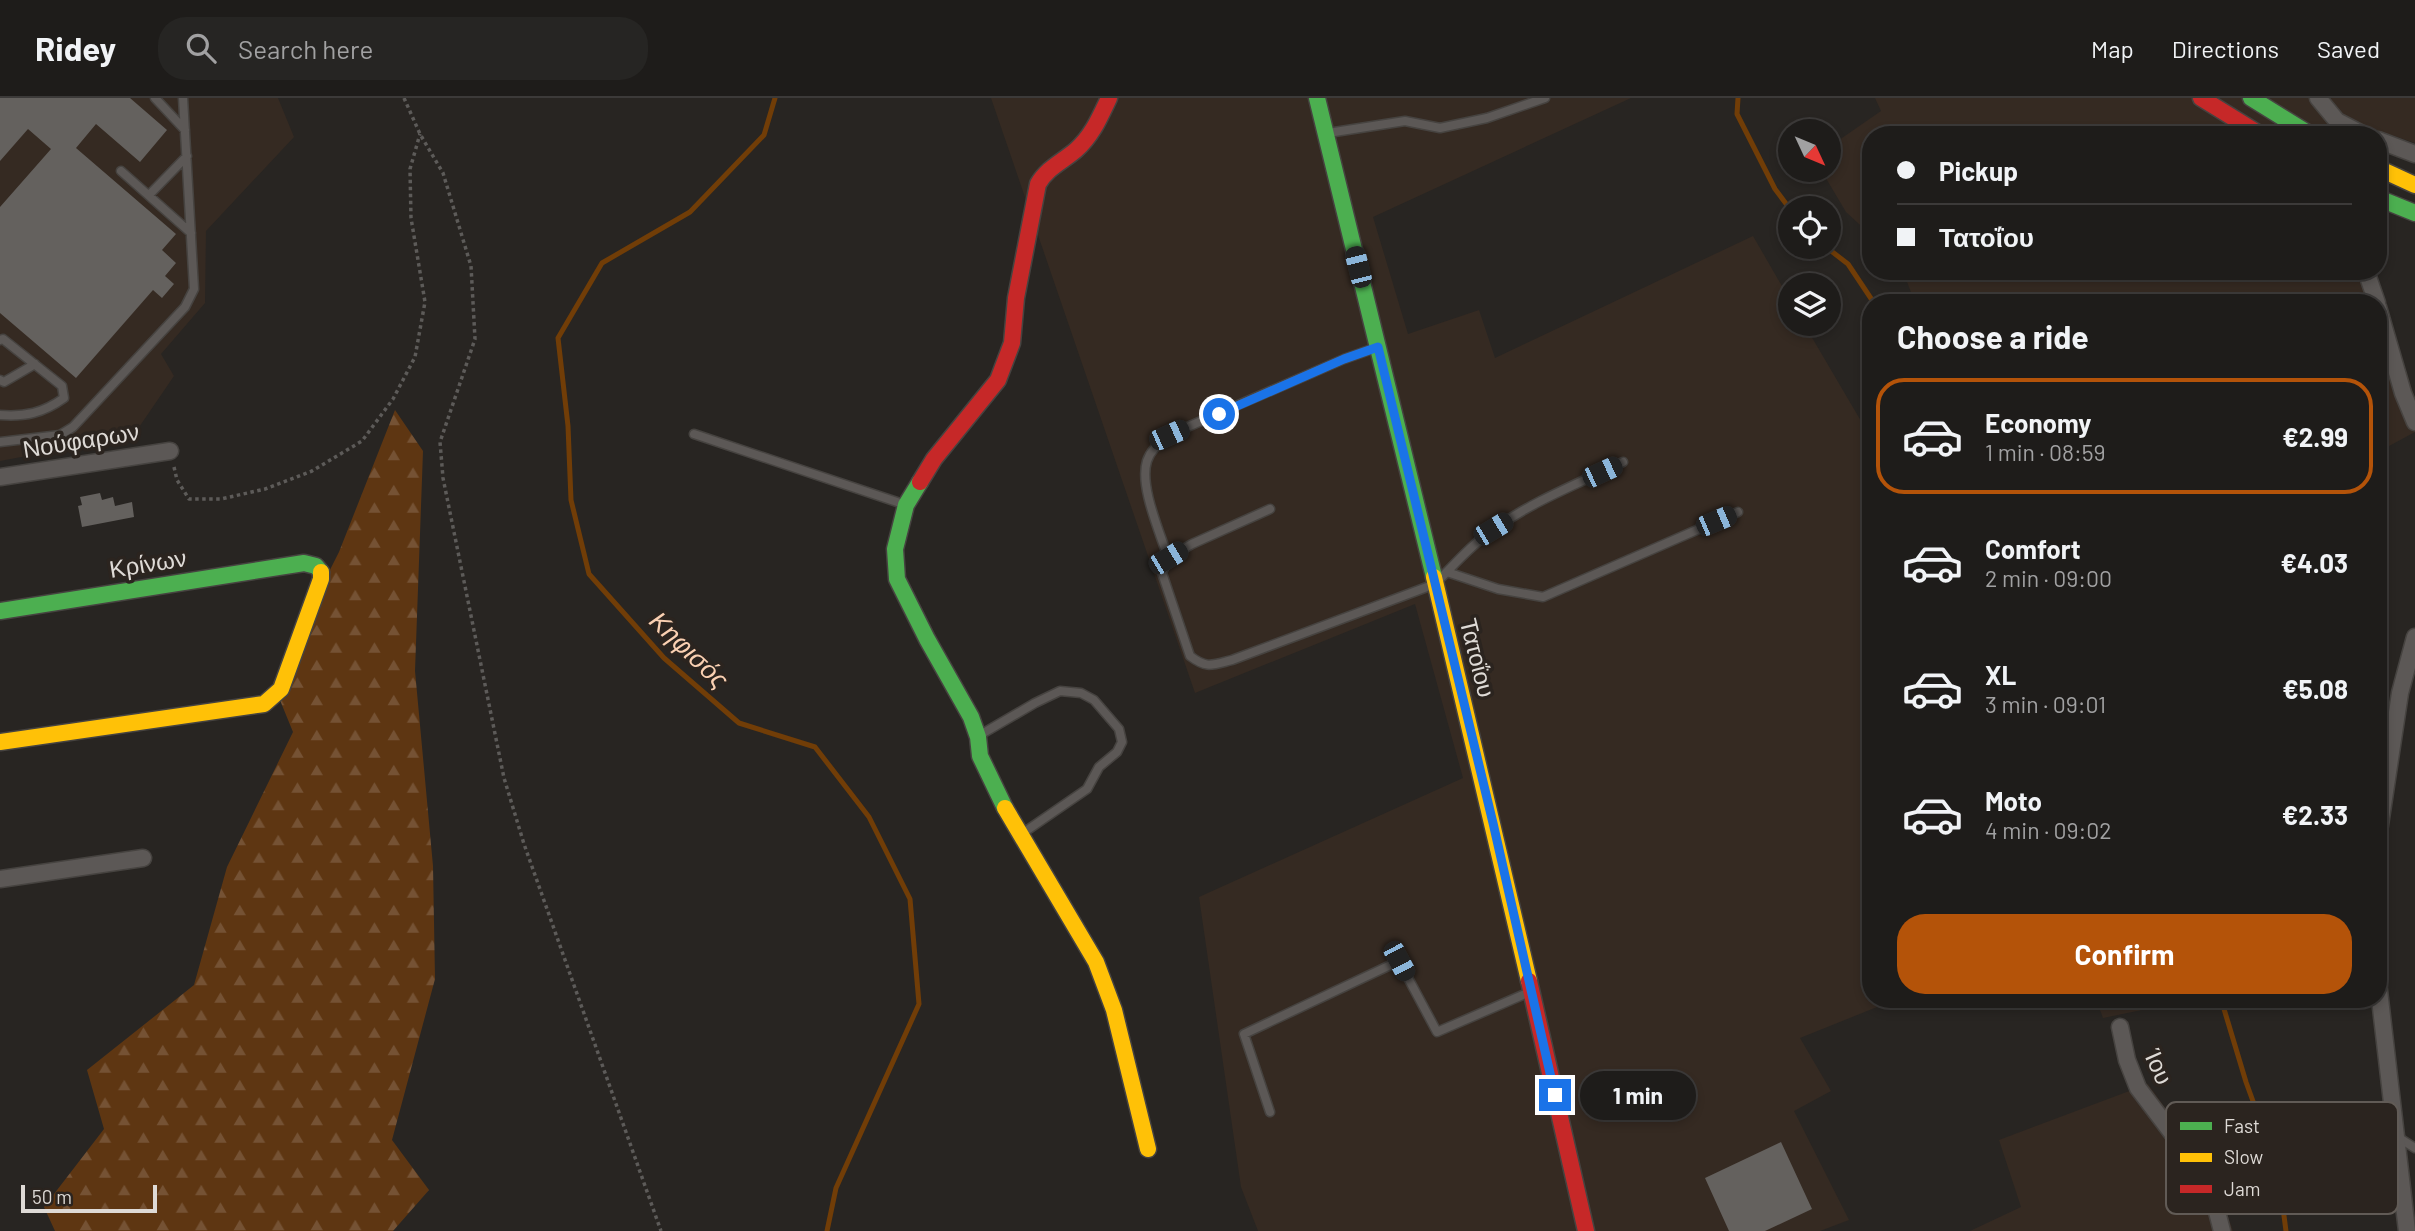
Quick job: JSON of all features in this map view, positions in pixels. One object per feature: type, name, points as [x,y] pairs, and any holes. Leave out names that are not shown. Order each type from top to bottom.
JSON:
[{"type":"street","points":[[1109,98],[1094,130],[1076,150],[1043,174],[1038,184],[1016,298],[1012,343],[998,380],[934,459],[906,505],[895,549],[897,579],[971,717],[978,737],[980,756],[997,794],[1096,962],[1114,1010],[1148,1149]]},
{"type":"street","name":"Τατοΐου","points":[[1317,98],[1532,991],[1586,1231]]},
{"type":"street","points":[[2201,98],[2246,126]]},
{"type":"street","points":[[2252,98],[2297,126]]},
{"type":"street","points":[[2318,98],[2337,121],[2347,126]]},
{"type":"street","points":[[2387,143],[2415,154]]},
{"type":"street","points":[[2387,172],[2415,185]]},
{"type":"street","points":[[2387,202],[2411,211]]},
{"type":"street","points":[[2387,337],[2403,393],[2415,422]]},
{"type":"street","name":"Νούφαρων","points":[[0,477],[170,451]]},
{"type":"street","name":"Κρίνων","points":[[0,611],[304,563],[321,570],[321,579],[281,689],[264,704],[0,742]]},
{"type":"street","points":[[2387,779],[2400,693],[2415,637]]},
{"type":"street","points":[[0,879],[143,858]]},
{"type":"street","points":[[2381,1008],[2392,1102]]},
{"type":"street","name":"Ίου","points":[[2120,1027],[2127,1060],[2138,1088],[2166,1125]]},
{"type":"street","points":[[2398,1153],[2407,1231]]},
{"type":"street","name":"Ίου","points":[[2218,1214],[2222,1231]]},
{"type":"lane","points":[[155,98],[185,130]]},
{"type":"lane","points":[[0,442],[60,435],[74,427],[185,307],[194,289],[183,98]]},
{"type":"lane","points":[[1326,133],[1405,121],[1440,128],[1487,118],[1545,98]]},
{"type":"lane","points":[[149,195],[187,156]]},
{"type":"lane","points":[[121,171],[191,233]]},
{"type":"lane","points":[[0,340],[3,339],[62,386],[64,398],[49,409],[18,416],[0,415]]},
{"type":"lane","points":[[1168,558],[1145,473],[1148,459],[1155,447],[1169,435],[1344,359],[1378,347]]},
{"type":"lane","points":[[0,380],[4,382],[35,364]]},
{"type":"lane","points":[[694,434],[906,505]]},
{"type":"lane","points":[[1270,509],[1192,544],[1168,558],[1162,573],[1190,656],[1207,666],[1245,655],[1435,584],[1493,529],[1540,501],[1623,462]]},
{"type":"lane","points":[[1447,572],[1498,589],[1543,597],[1738,512]]},
{"type":"lane","points":[[978,737],[1035,702],[1060,691],[1082,693],[1094,700],[1119,729],[1122,742],[1117,752],[1099,767],[1087,789],[1021,834]]},
{"type":"lane","points":[[1270,1112],[1244,1034],[1399,961],[1437,1032],[1532,991]]},
{"type":"lane","points":[[2398,1137],[2415,1148]]},
{"type":"path","points":[[404,98],[420,134],[443,173],[471,266],[475,339],[440,442],[443,478],[504,778],[524,844],[661,1231]]},
{"type":"path","points":[[170,451],[177,480],[189,499],[221,499],[265,489],[312,471],[362,441],[393,399],[415,357],[418,343],[425,302],[411,218],[410,169],[420,134]]},
{"type":"shaded area","points":[[0,98],[278,98],[294,137],[206,231],[205,303],[161,354],[174,376],[133,436],[0,461]]},
{"type":"shaded area","points":[[991,98],[1631,98],[1373,217],[1408,334],[1479,310],[1495,358],[1753,236],[1778,279],[1778,336],[1811,336],[1862,423],[1862,1008],[1875,1008],[1800,1038],[1831,1091],[1794,1111],[1849,1220],[1820,1231],[1258,1231],[1241,1187],[1199,897],[1463,778],[1415,604],[1195,693]]},
{"type":"shaded area","points":[[1875,98],[2415,98],[2415,143],[2391,135],[2387,144],[2387,126],[1862,126],[1862,227],[1846,212],[1841,204],[1841,196],[1836,196],[1828,182],[1841,182],[1841,139],[1881,111]]},
{"type":"shaded area","points":[[1906,280],[2376,280],[2381,294],[1912,294]]},
{"type":"shaded area","points":[[2387,313],[2415,398],[2415,432],[2387,447]]},
{"type":"shaded area","points":[[2099,1008],[2152,1008],[2103,1018]]},
{"type":"shaded area","points":[[2148,1084],[2166,1109],[2166,1214],[2227,1214],[2233,1231],[1970,1231],[2021,1207],[1999,1140]]},
{"type":"green space","points":[[395,410],[423,451],[415,671],[433,866],[435,979],[392,1140],[429,1190],[393,1231],[55,1231],[44,1207],[104,1129],[87,1070],[194,985],[227,867],[293,732],[273,683],[339,552]]},
{"type":"building","points":[[0,98],[130,98],[167,130],[140,162],[96,124],[76,148],[176,234],[162,250],[176,263],[165,276],[174,284],[162,298],[153,290],[76,378],[0,313],[0,207],[51,149],[28,129],[0,161]]},
{"type":"building","points":[[100,493],[102,500],[113,497],[115,506],[132,502],[134,517],[82,527],[78,506],[82,505],[80,497]]},
{"type":"building","points":[[1781,1142],[1812,1209],[1765,1231],[1729,1231],[1705,1178]]},
{"type":"waterway","name":"Κηφισός","points":[[775,98],[764,135],[690,212],[602,263],[558,338],[568,426],[571,500],[589,574],[664,658],[739,723],[815,747],[869,817],[910,899],[919,1004],[836,1188],[827,1231]]},
{"type":"waterway","points":[[1738,98],[1737,114],[1780,196]]},
{"type":"waterway","points":[[1841,259],[1848,264],[1868,294]]},
{"type":"waterway","points":[[2224,1008],[2253,1102]]},
{"type":"waterway","points":[[2284,1214],[2286,1231]]},
{"type":"traffic: fast","points":[[1317,98],[1434,577]]},
{"type":"traffic: fast","points":[[2251,98],[2296,126]]},
{"type":"traffic: fast","points":[[2387,202],[2415,213]]},
{"type":"traffic: fast","points":[[920,482],[906,505],[895,549],[897,579],[971,717],[978,737],[980,756],[1005,808]]},
{"type":"traffic: fast","points":[[0,611],[304,563],[316,566],[321,572]]},
{"type":"traffic: slow","points":[[2387,172],[2415,185]]},
{"type":"traffic: slow","points":[[0,742],[264,704],[281,689],[321,579],[321,572]]},
{"type":"traffic: slow","points":[[1434,577],[1529,981]]},
{"type":"traffic: slow","points":[[1005,808],[1096,962],[1114,1010],[1148,1149]]},
{"type":"traffic: jam","points":[[920,482],[934,459],[998,380],[1012,343],[1016,298],[1038,184],[1050,169],[1087,139],[1109,98]]},
{"type":"traffic: jam","points":[[2201,98],[2246,126]]},
{"type":"traffic: jam","points":[[1529,981],[1586,1231]]},
{"type":"route","points":[[1219,414],[1344,359],[1378,347],[1493,823],[1555,1095]]}]
